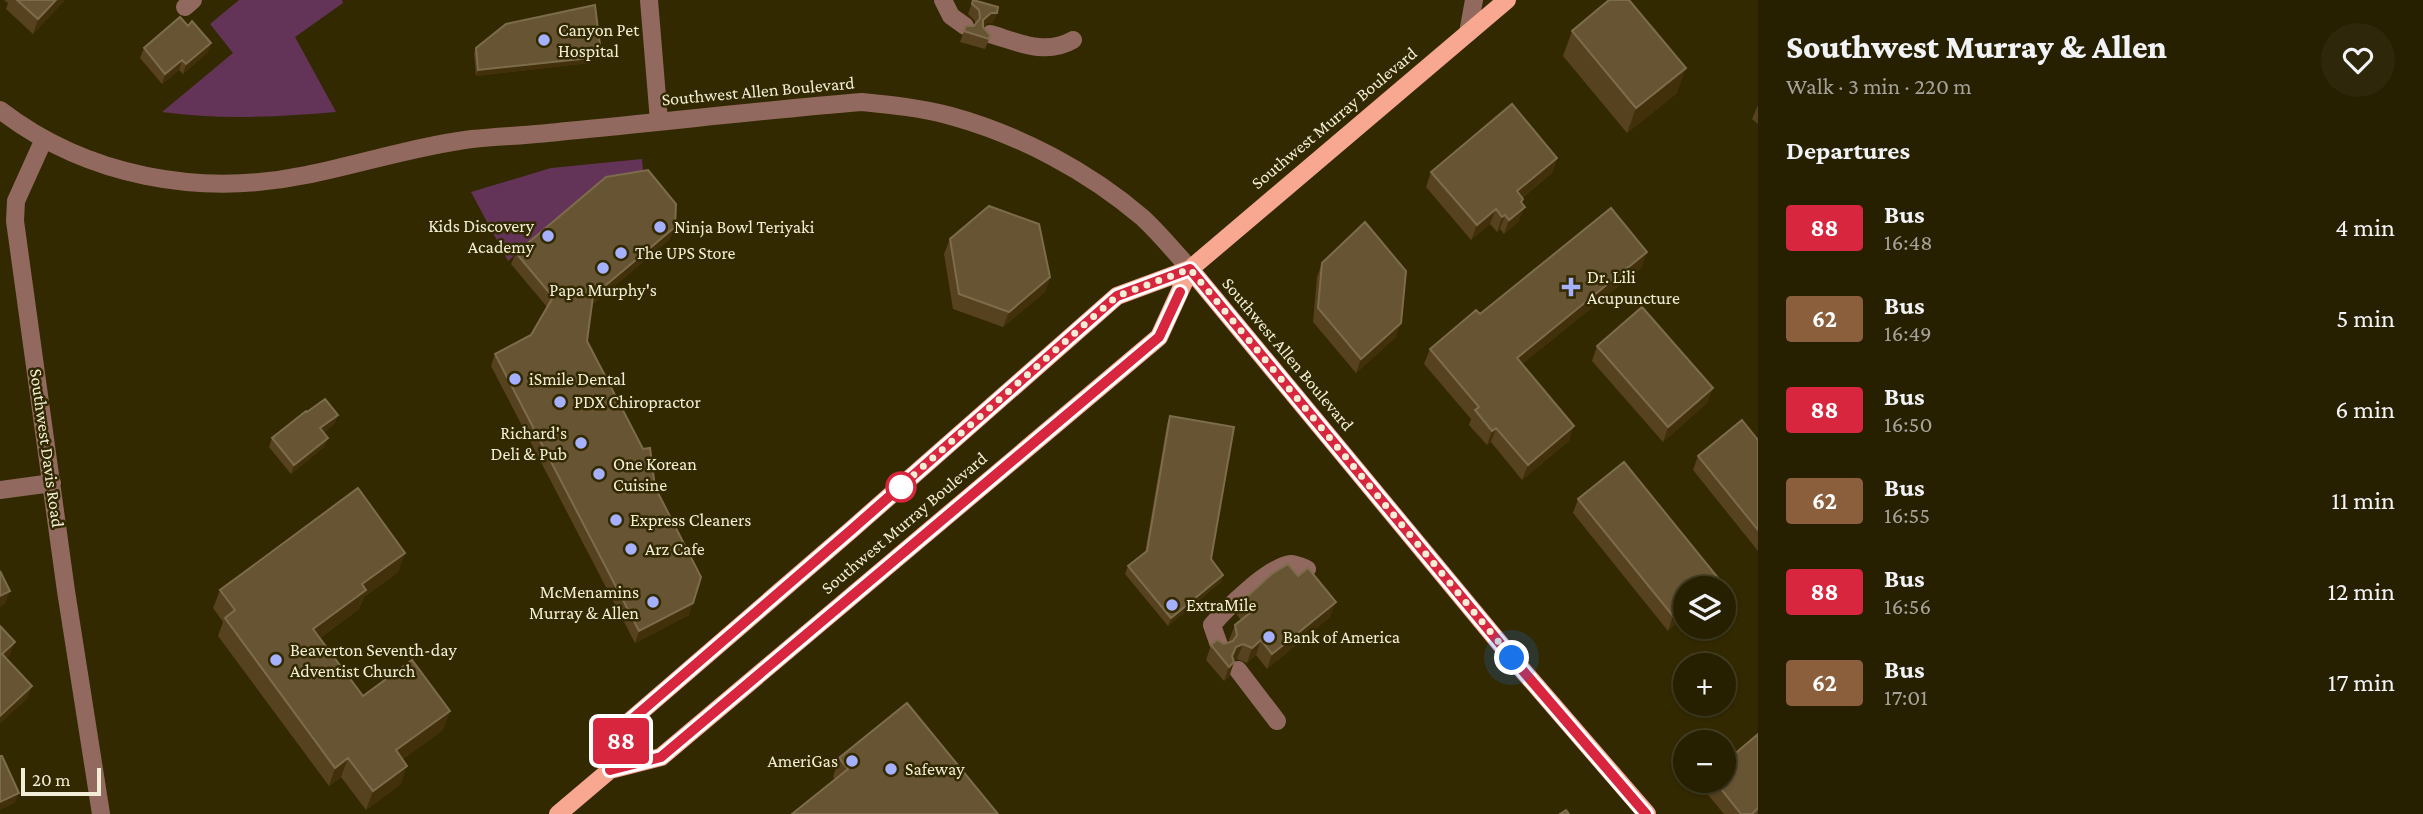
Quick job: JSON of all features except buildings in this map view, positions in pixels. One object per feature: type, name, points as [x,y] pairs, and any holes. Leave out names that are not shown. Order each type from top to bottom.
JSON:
[{"type":"main road","name":"Southwest Murray Boulevard","points":[[610,770],[630,721],[1117,296],[1190,269],[1507,0]]},
{"type":"main road","name":"Southwest Murray Boulevard","points":[[558,814],[610,770],[661,757],[1159,337],[1190,269]]},
{"type":"main road","name":"Southwest Allen Boulevard","points":[[1190,269],[1512,658],[1647,814]]},
{"type":"street","points":[[649,0],[659,121]]},
{"type":"street","points":[[943,0],[951,16],[965,26]]},
{"type":"street","points":[[1468,33],[1474,0]]},
{"type":"street","points":[[990,34],[1040,48],[1054,48],[1073,40]]},
{"type":"street","name":"Southwest Allen Boulevard","points":[[44,139],[81,156],[125,171],[162,180],[214,185],[267,182],[306,175],[470,139],[862,102],[904,106],[949,115],[988,127],[1082,174],[1142,218],[1190,269]]},
{"type":"street","points":[[0,110],[44,139]]},
{"type":"street","name":"Southwest Davis Road","points":[[44,139],[16,201],[15,221],[9,242],[52,484],[101,814]]},
{"type":"street","points":[[0,490],[52,484]]},
{"type":"street","points":[[1220,648],[1212,625],[1226,609],[1274,570],[1293,564],[1307,569]]},
{"type":"street","points":[[1238,670],[1277,721]]},
{"type":"shaded area","points":[[239,0],[342,0],[343,3],[295,37],[336,112],[249,117],[162,112],[233,53],[210,24]]},
{"type":"shaded area","points":[[642,159],[644,182],[570,208],[508,261],[471,192],[551,168]]},
{"type":"bus line","name":"88","points":[[1180,292],[1159,337],[661,757],[610,770],[630,721],[1117,296],[1190,269],[1512,658],[1646,814]]},
{"type":"place","name":"Canyon Pet Hospital","points":[[544,40]]},
{"type":"place","name":"Ninja Bowl Teriyaki","points":[[660,227]]},
{"type":"place","name":"Kids Discovery Academy","points":[[548,236]]},
{"type":"place","name":"The UPS Store","points":[[621,253]]},
{"type":"place","name":"Papa Murphy's","points":[[603,268]]},
{"type":"place","name":"Dr. Lili Acupuncture","points":[[1571,287]]},
{"type":"place","name":"iSmile Dental","points":[[515,379]]},
{"type":"place","name":"PDX Chiropractor","points":[[560,402]]},
{"type":"place","name":"Richard's Deli & Pub","points":[[581,443]]},
{"type":"place","name":"One Korean Cuisine","points":[[599,474]]},
{"type":"place","name":"Express Cleaners","points":[[616,520]]},
{"type":"place","name":"Arz Cafe","points":[[631,549]]},
{"type":"place","name":"McMenamins Murray & Allen","points":[[653,602]]},
{"type":"place","name":"ExtraMile","points":[[1172,605]]},
{"type":"place","name":"Bank of America","points":[[1269,637]]},
{"type":"place","name":"Beaverton Seventh-day Adventist Church","points":[[276,660]]},
{"type":"place","name":"AmeriGas","points":[[852,761]]},
{"type":"place","name":"Safeway","points":[[891,769]]},
{"type":"route","points":[[901,487],[893,493],[1117,296],[1190,269],[1512,658]]}]
